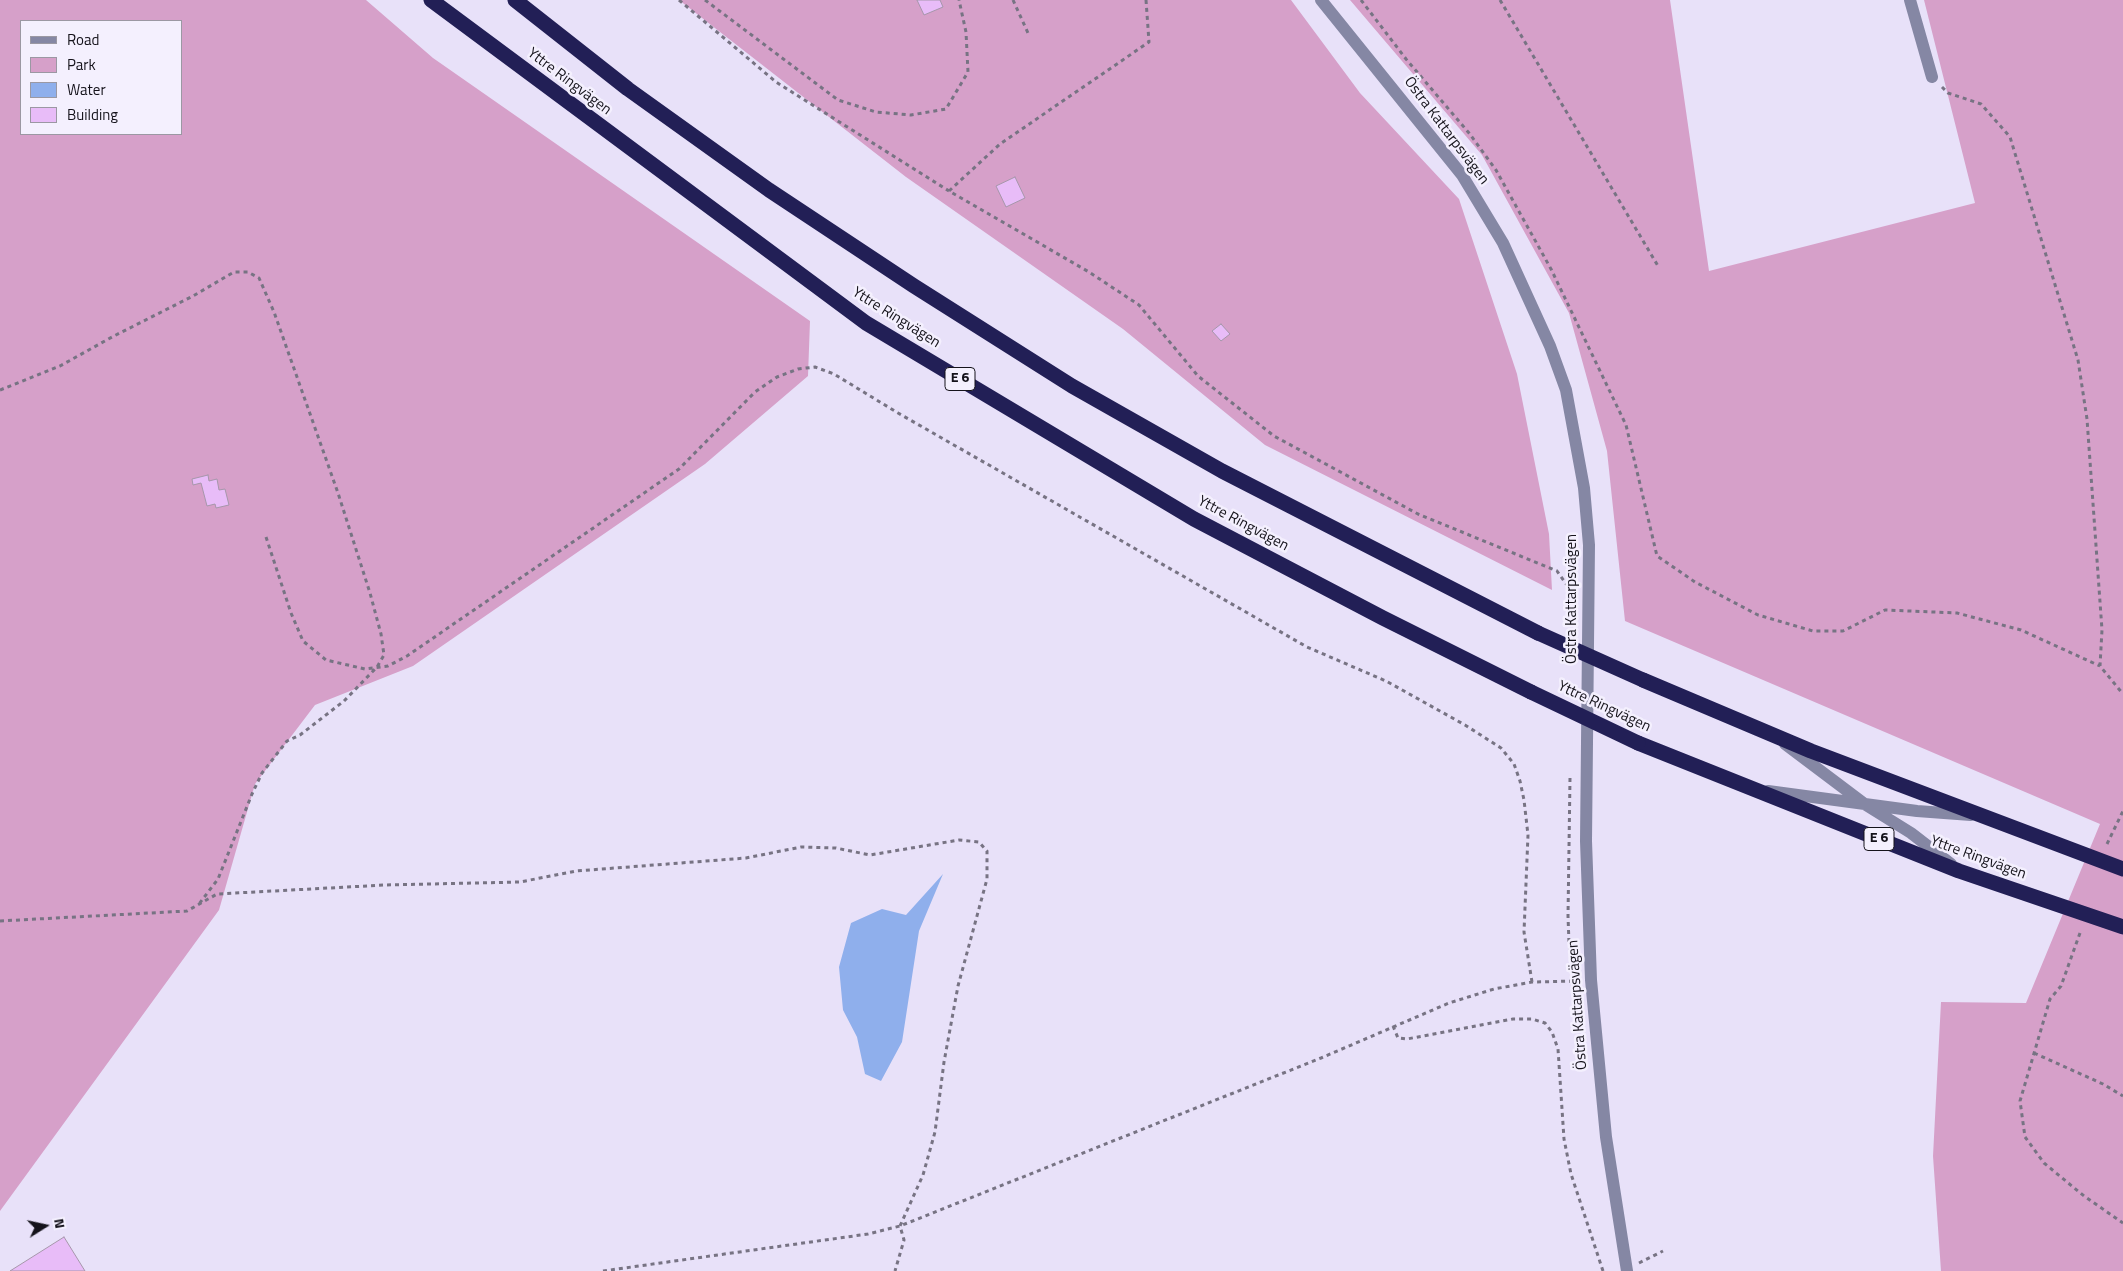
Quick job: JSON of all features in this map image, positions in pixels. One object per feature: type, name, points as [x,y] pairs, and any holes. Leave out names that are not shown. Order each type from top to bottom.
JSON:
[{"type":"highway","name":"Yttre Ringvägen","points":[[431,0],[866,323],[1194,519],[1383,618],[1638,743],[1959,871],[2123,927]]},
{"type":"highway","name":"Yttre Ringvägen","points":[[515,0],[628,89],[769,190],[914,286],[1072,386],[1222,471],[1404,566],[1538,633],[1643,680],[1773,735],[2123,869]]},
{"type":"street","name":"Östra Kattarpsvägen","points":[[1321,0],[1462,175],[1503,243],[1550,346],[1566,390],[1584,488],[1589,545],[1586,841],[1591,980],[1606,1137],[1627,1270]]},
{"type":"street","points":[[1910,0],[1932,77]]},
{"type":"street","points":[[1773,735],[1866,805],[1911,833],[1959,871]]},
{"type":"street","points":[[1752,789],[1918,811],[1979,815]]},
{"type":"path","points":[[679,0],[776,82],[949,191],[1089,272],[1140,305],[1198,376],[1274,436],[1418,514],[1558,571],[1569,588],[1572,608]]},
{"type":"path","points":[[705,0],[838,100],[876,112],[911,115],[946,108],[968,72],[966,32],[959,0]]},
{"type":"path","points":[[1013,0],[1028,33]]},
{"type":"path","points":[[949,191],[1000,144],[1149,42],[1146,0]]},
{"type":"path","points":[[1362,0],[1406,59],[1469,134],[1496,170],[1551,269],[1626,426],[1658,556],[1695,582],[1758,615],[1813,631],[1843,632],[1885,610],[1957,614],[2021,630],[2100,666],[2123,694]]},
{"type":"path","points":[[1500,0],[1658,266]]},
{"type":"path","points":[[1932,77],[1948,92],[1980,104],[2010,137],[2078,360],[2087,419],[2102,630],[2100,666]]},
{"type":"path","points":[[0,390],[60,366],[193,296],[234,272],[248,272],[259,278],[274,312],[316,430],[370,593],[381,634],[384,655],[377,667],[344,701],[324,718],[287,742],[262,774],[218,879],[199,904]]},
{"type":"path","points":[[266,537],[291,613],[303,641],[326,660],[365,669],[388,666],[407,656],[679,469],[755,392],[777,377],[798,369],[815,367],[834,374],[898,413],[1307,647],[1386,681],[1465,725],[1501,748],[1514,764],[1524,800],[1528,835],[1524,932],[1532,982]]},
{"type":"path","points":[[1570,778],[1568,916],[1569,943],[1575,981]]},
{"type":"path","points":[[2107,844],[2123,811]]},
{"type":"path","points":[[0,921],[186,911],[217,894],[520,882],[576,871],[746,858],[801,847],[836,848],[870,855],[959,840],[979,842],[987,851],[987,879],[958,986],[944,1062],[935,1132],[923,1175],[900,1226],[904,1240],[895,1271]]},
{"type":"path","points":[[2080,933],[2061,986],[2050,999],[2020,1101],[2025,1137],[2044,1163],[2084,1196],[2123,1223]]},
{"type":"path","points":[[603,1271],[868,1234],[900,1226],[1321,1058],[1458,1000],[1494,989],[1532,982],[1591,980]]},
{"type":"path","points":[[1393,1026],[1398,1038],[1407,1039],[1513,1019],[1532,1019],[1545,1023],[1552,1032],[1558,1049],[1564,1139],[1571,1174],[1603,1271]]},
{"type":"path","points":[[2034,1053],[2103,1084],[2123,1096]]},
{"type":"path","points":[[1627,1270],[1663,1251]]},
{"type":"green space","points":[[0,0],[366,0],[433,58],[810,321],[808,376],[705,464],[413,666],[315,705],[255,784],[219,910],[0,1211]]},
{"type":"green space","points":[[679,0],[1291,0],[1360,93],[1459,199],[1517,374],[1549,534],[1552,590],[1265,445],[1123,329],[906,177]]},
{"type":"green space","points":[[1350,0],[1670,0],[1709,271],[1975,203],[1924,0],[2123,0],[2123,1271],[1941,1271],[1933,1156],[1941,1002],[2026,1003],[2100,824],[1625,621],[1607,451],[1569,313],[1482,155]]},
{"type":"water","points":[[943,874],[919,931],[902,1042],[881,1081],[865,1074],[857,1037],[843,1010],[839,967],[851,923],[882,909],[906,915]]},
{"type":"building","points":[[917,0],[940,0],[943,7],[924,15]]},
{"type":"building","points":[[1015,177],[1025,198],[1006,207],[996,186]]},
{"type":"building","points":[[1221,324],[1230,334],[1221,341],[1212,331]]},
{"type":"building","points":[[208,475],[209,481],[217,479],[219,490],[225,489],[229,505],[216,508],[215,504],[207,506],[201,483],[193,485],[192,479]]},
{"type":"building","points":[[64,1237],[85,1271],[10,1271]]}]
